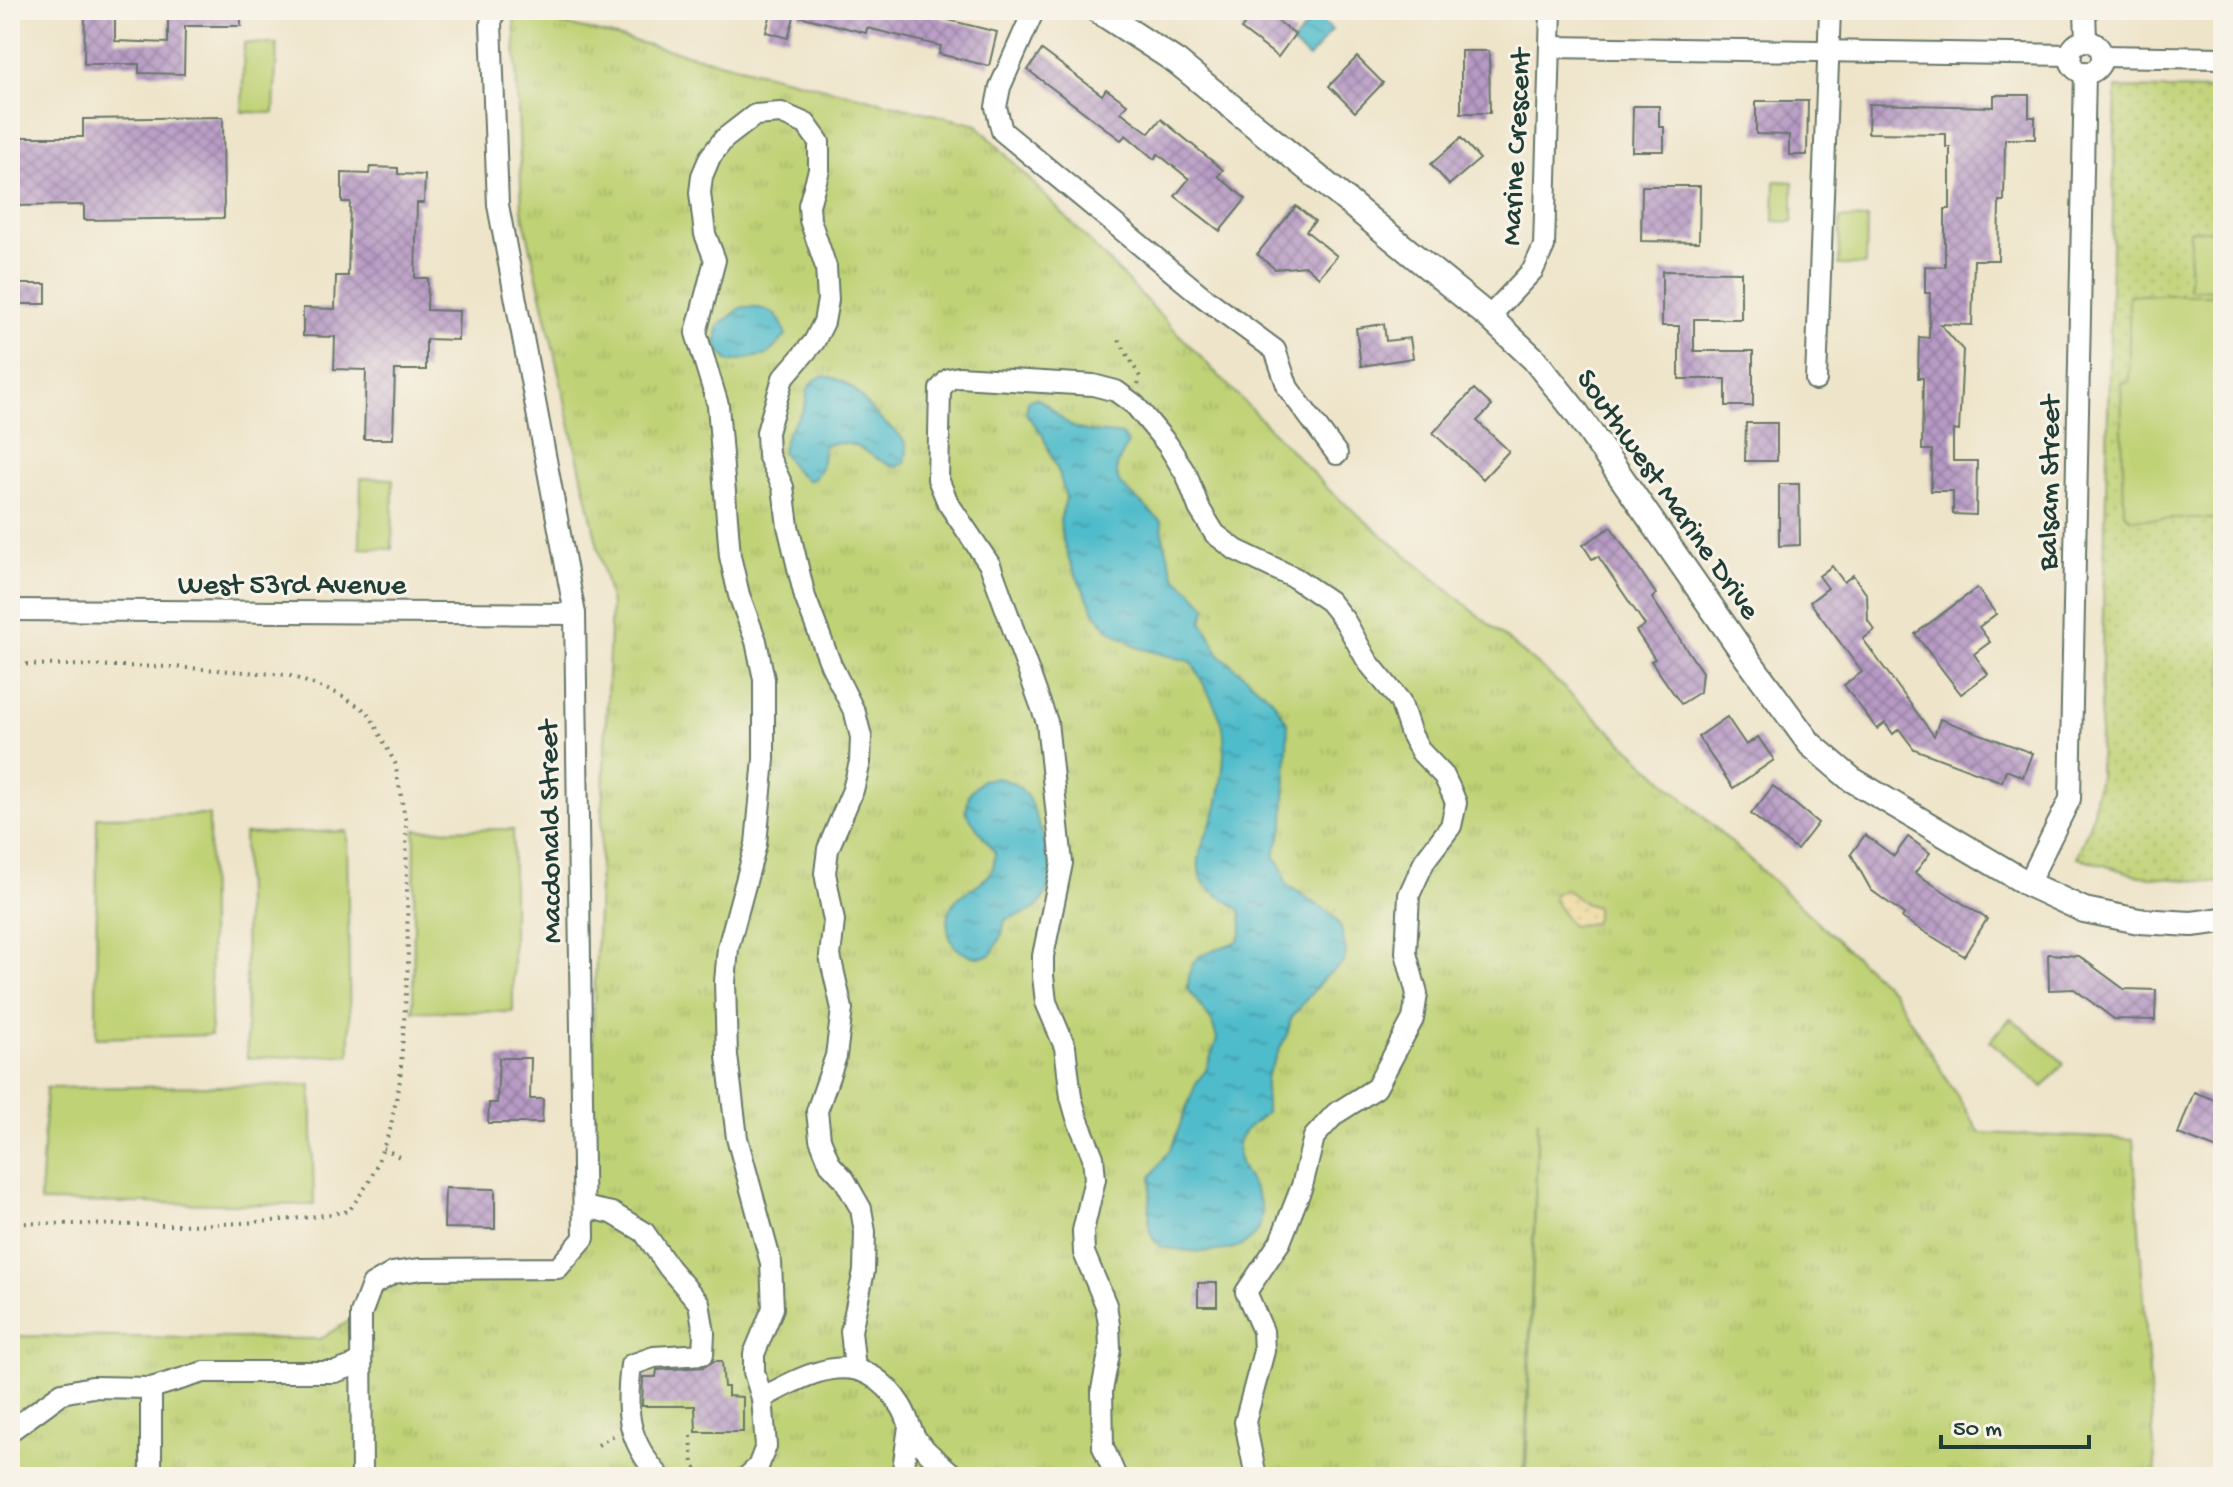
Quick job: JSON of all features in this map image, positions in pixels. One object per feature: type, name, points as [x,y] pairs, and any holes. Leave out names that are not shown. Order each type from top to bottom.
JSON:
[{"type":"main road","name":"Southwest Marine Drive","points":[[1097,10],[1177,62],[1489,317],[1534,359],[1576,412],[1810,744],[1851,779],[2028,884],[2084,910],[2139,921],[2192,924],[2223,920]]},
{"type":"street","name":"Macdonald Street","points":[[362,1477],[361,1314],[372,1285],[393,1273],[421,1269],[558,1268],[584,1238],[575,614],[498,205],[491,23],[495,10]]},
{"type":"street","points":[[1034,10],[1000,87],[996,107],[1002,131],[1202,296],[1275,350],[1288,388],[1337,454]]},
{"type":"street","name":"Marine Crescent","points":[[1489,317],[1533,270],[1544,246],[1551,10]]},
{"type":"street","points":[[1816,380],[1830,10]]},
{"type":"street","points":[[1550,47],[1829,53],[2078,48],[2097,45],[2102,56],[2097,68],[2085,72],[2074,67],[2078,48],[2085,10]]},
{"type":"street","points":[[2102,56],[2223,58]]},
{"type":"street","name":"Balsam Street","points":[[2028,884],[2070,799],[2085,72]]},
{"type":"street","points":[[747,1477],[758,1467],[766,1446],[754,1354],[773,1308],[771,1263],[737,1138],[727,1056],[725,982],[728,948],[756,844],[764,759],[764,679],[756,641],[739,595],[730,556],[718,405],[696,333],[715,260],[705,234],[701,211],[702,176],[710,157],[724,139],[755,115],[781,113],[806,124],[819,142],[819,170],[809,205],[810,220],[826,267],[828,300],[824,322],[814,342],[783,378],[767,432],[768,455],[783,487],[788,526],[805,597],[831,665],[855,713],[861,737],[860,762],[853,790],[828,849],[825,873],[834,921],[830,956],[842,1009],[836,1056],[817,1111],[820,1139],[830,1164],[844,1179],[861,1209],[865,1232],[864,1271],[851,1331],[855,1369]]},
{"type":"street","points":[[1116,1477],[1103,1447],[1102,1390],[1110,1349],[1109,1325],[1106,1305],[1084,1253],[1083,1231],[1095,1179],[1093,1157],[1071,1097],[1065,1047],[1046,1002],[1043,976],[1043,956],[1062,863],[1047,722],[990,565],[948,503],[938,479],[940,389],[949,379],[959,377],[1093,385],[1116,391],[1129,400],[1168,445],[1215,534],[1236,550],[1295,578],[1329,601],[1345,621],[1368,662],[1400,701],[1411,734],[1421,752],[1444,776],[1456,803],[1451,826],[1425,860],[1409,895],[1406,953],[1417,994],[1413,1019],[1376,1088],[1335,1114],[1314,1137],[1302,1186],[1280,1242],[1246,1292],[1263,1331],[1264,1351],[1245,1422],[1256,1477]]},
{"type":"street","name":"West 53rd Avenue","points":[[10,610],[575,614]]},
{"type":"street","points":[[584,1207],[612,1213],[644,1232],[699,1303],[704,1333],[703,1354],[654,1357],[631,1365],[627,1418],[635,1443],[660,1477]]},
{"type":"street","points":[[10,1431],[62,1393],[92,1387],[151,1388],[204,1372],[335,1372],[361,1363]]},
{"type":"street","points":[[762,1398],[804,1375],[827,1367],[855,1369],[881,1382],[902,1407],[917,1442],[956,1477]]},
{"type":"street","points":[[151,1388],[151,1477]]},
{"type":"street","points":[[902,1477],[909,1426]]},
{"type":"path","points":[[1119,340],[1140,377],[1129,400]]},
{"type":"path","points":[[10,664],[173,667],[288,675],[339,694],[368,712],[395,763],[406,823],[407,979],[400,1080],[390,1130],[371,1179],[349,1211],[304,1219],[200,1224],[10,1223]]},
{"type":"path","points":[[383,1148],[403,1159]]},
{"type":"path","points":[[691,1436],[693,1465],[703,1477]]},
{"type":"green space","points":[[514,12],[977,125],[1331,492],[1553,678],[1893,992],[1980,1133],[2133,1139],[2156,1477],[1526,1477],[1538,1118],[1524,1477],[10,1477],[10,1336],[319,1339],[361,1314],[393,1273],[558,1268],[584,1238],[611,605],[522,210]]},
{"type":"green space","points":[[244,43],[277,44],[274,113],[242,112]]},
{"type":"green space","points":[[2116,88],[2223,90],[2223,883],[2140,876],[2077,857],[2092,817],[2099,775]]},
{"type":"green space","points":[[1775,181],[1793,182],[1793,222],[1774,221]]},
{"type":"green space","points":[[1840,218],[1867,219],[1866,265],[1839,265]]},
{"type":"green space","points":[[2190,230],[2223,231],[2223,290],[2189,289]]},
{"type":"green space","points":[[2129,295],[2223,295],[2223,519],[2131,519],[2124,512],[2121,383],[2129,382]]},
{"type":"green space","points":[[361,478],[393,479],[392,549],[360,548]]},
{"type":"green space","points":[[209,815],[211,1035],[96,1038],[97,817]]},
{"type":"green space","points":[[513,829],[513,1012],[413,1011],[415,830]]},
{"type":"green space","points":[[347,831],[350,1055],[247,1058],[244,834]]},
{"type":"green space","points":[[2011,1018],[2064,1063],[2043,1087],[1990,1041]]},
{"type":"green space","points":[[311,1085],[314,1205],[40,1202],[46,1088]]},
{"type":"sand","points":[[1565,889],[1584,903],[1596,907],[1593,923],[1571,926],[1553,899],[1554,894]]},
{"type":"water","points":[[1315,16],[1332,30],[1309,58],[1292,44]]},
{"type":"water","points":[[742,307],[771,312],[780,321],[786,336],[767,355],[729,362],[716,346],[718,326]]},
{"type":"water","points":[[824,376],[849,386],[900,436],[906,447],[905,463],[896,467],[855,446],[836,443],[824,445],[821,468],[814,479],[807,481],[794,469],[782,452],[785,439],[805,407],[809,387]]},
{"type":"water","points":[[1035,398],[1077,429],[1122,435],[1128,443],[1117,467],[1120,484],[1162,522],[1174,575],[1207,606],[1202,621],[1220,655],[1271,698],[1288,723],[1284,825],[1274,856],[1281,865],[1286,884],[1332,914],[1341,928],[1346,952],[1344,962],[1323,979],[1291,1018],[1288,1032],[1266,1078],[1266,1113],[1239,1139],[1239,1161],[1261,1207],[1260,1225],[1253,1237],[1240,1246],[1225,1250],[1189,1251],[1159,1246],[1149,1226],[1151,1177],[1172,1146],[1217,1039],[1212,1022],[1188,989],[1192,966],[1202,955],[1238,941],[1242,932],[1241,911],[1206,886],[1199,867],[1201,850],[1220,790],[1224,754],[1222,723],[1192,662],[1139,648],[1108,629],[1095,613],[1071,565],[1062,538],[1060,520],[1066,498],[1059,473],[1042,434],[1026,414],[1028,400]]},
{"type":"water","points":[[993,778],[1022,789],[1032,805],[1051,855],[1053,869],[1048,889],[1039,905],[1027,913],[1005,920],[1002,934],[991,955],[975,957],[953,945],[948,918],[950,909],[959,897],[980,883],[992,869],[995,853],[966,813],[969,794],[982,780]]},
{"type":"building","points":[[85,10],[115,10],[115,41],[168,43],[168,10],[241,10],[241,26],[185,26],[184,74],[139,73],[139,64],[84,64]]},
{"type":"building","points":[[772,10],[796,10],[788,38],[766,32]]},
{"type":"building","points":[[799,10],[919,10],[997,32],[989,66],[939,54],[941,46],[867,28],[866,33],[799,16]]},
{"type":"building","points":[[1255,10],[1263,10],[1295,34],[1278,57],[1241,29]]},
{"type":"building","points":[[1042,50],[1102,95],[1106,89],[1127,104],[1121,112],[1149,133],[1161,119],[1223,170],[1218,176],[1246,199],[1220,231],[1175,196],[1189,179],[1158,154],[1154,159],[1126,135],[1121,140],[1028,70]]},
{"type":"building","points":[[1461,51],[1489,51],[1490,113],[1461,113]]},
{"type":"building","points":[[1357,57],[1383,83],[1355,112],[1329,86]]},
{"type":"building","points":[[1994,95],[2029,95],[2029,117],[2035,117],[2035,139],[2005,139],[2004,201],[1999,201],[1998,260],[1974,260],[1972,325],[1940,324],[1963,350],[1959,431],[1953,430],[1953,461],[1977,461],[1976,515],[1953,514],[1953,491],[1931,491],[1932,450],[1922,450],[1923,378],[1918,378],[1919,337],[1929,338],[1930,293],[1925,293],[1925,266],[1945,267],[1945,209],[1950,209],[1950,147],[1946,147],[1946,134],[1868,133],[1869,104],[1994,107]]},
{"type":"building","points":[[1756,101],[1808,101],[1807,155],[1789,155],[1789,135],[1756,134]]},
{"type":"building","points":[[1633,106],[1659,106],[1659,127],[1664,127],[1664,151],[1632,151]]},
{"type":"building","points":[[223,117],[224,218],[84,220],[84,205],[10,206],[10,137],[83,137],[83,119]]},
{"type":"building","points":[[1461,138],[1480,159],[1449,185],[1431,164]]},
{"type":"building","points":[[370,167],[398,168],[398,174],[425,175],[424,203],[417,203],[415,278],[428,278],[427,310],[459,311],[458,340],[426,339],[426,370],[395,370],[393,439],[364,439],[366,370],[334,369],[335,337],[303,336],[303,308],[335,309],[336,276],[348,276],[350,202],[342,202],[342,173],[369,174]]},
{"type":"building","points":[[1642,186],[1700,186],[1699,242],[1641,241]]},
{"type":"building","points":[[1296,206],[1315,221],[1306,231],[1337,256],[1319,277],[1306,266],[1275,269],[1257,254]]},
{"type":"building","points":[[1662,271],[1741,272],[1741,319],[1694,319],[1694,351],[1753,351],[1753,406],[1726,406],[1726,379],[1679,379],[1679,326],[1662,326]]},
{"type":"building","points":[[10,284],[46,284],[46,304],[10,304]]},
{"type":"building","points":[[1384,324],[1386,341],[1410,338],[1413,358],[1361,366],[1356,328]]},
{"type":"building","points":[[1474,389],[1492,406],[1477,421],[1509,451],[1483,479],[1433,433]]},
{"type":"building","points":[[1746,423],[1777,423],[1777,461],[1745,461]]},
{"type":"building","points":[[1779,484],[1799,484],[1800,545],[1779,546]]},
{"type":"building","points":[[1611,527],[1656,594],[1652,598],[1702,672],[1700,692],[1681,704],[1651,661],[1655,659],[1636,631],[1645,625],[1598,556],[1592,559],[1583,545]]},
{"type":"building","points":[[1832,566],[1844,582],[1853,575],[1867,595],[1868,621],[1875,630],[1863,639],[1934,736],[1940,719],[2032,753],[2023,777],[2006,770],[2002,782],[1914,749],[1899,729],[1893,734],[1885,723],[1877,729],[1844,685],[1862,672],[1810,602],[1828,588],[1819,576]]},
{"type":"building","points":[[1977,588],[1996,614],[1979,627],[1990,642],[1974,654],[1988,674],[1961,694],[1915,634]]},
{"type":"building","points":[[1727,717],[1746,745],[1758,737],[1774,760],[1733,788],[1698,737]]},
{"type":"building","points":[[1773,786],[1818,823],[1797,850],[1751,814]]},
{"type":"building","points":[[1865,835],[1894,856],[1908,837],[1930,853],[1915,873],[1987,919],[1964,956],[1902,918],[1904,914],[1871,890],[1851,854]]},
{"type":"building","points":[[2048,954],[2079,956],[2124,989],[2156,990],[2155,1020],[2114,1019],[2074,989],[2049,990]]},
{"type":"building","points":[[499,1058],[531,1058],[530,1099],[543,1099],[542,1123],[488,1123],[489,1103],[497,1103]]},
{"type":"building","points":[[2194,1092],[2223,1103],[2223,1151],[2178,1134]]},
{"type":"building","points":[[445,1188],[495,1189],[495,1229],[444,1228]]},
{"type":"building","points":[[1198,1283],[1217,1283],[1217,1306],[1198,1306]]},
{"type":"building","points":[[714,1361],[722,1361],[724,1387],[728,1387],[728,1396],[743,1397],[743,1432],[696,1432],[695,1406],[642,1406],[643,1377],[656,1377],[657,1370],[704,1367]]}]
